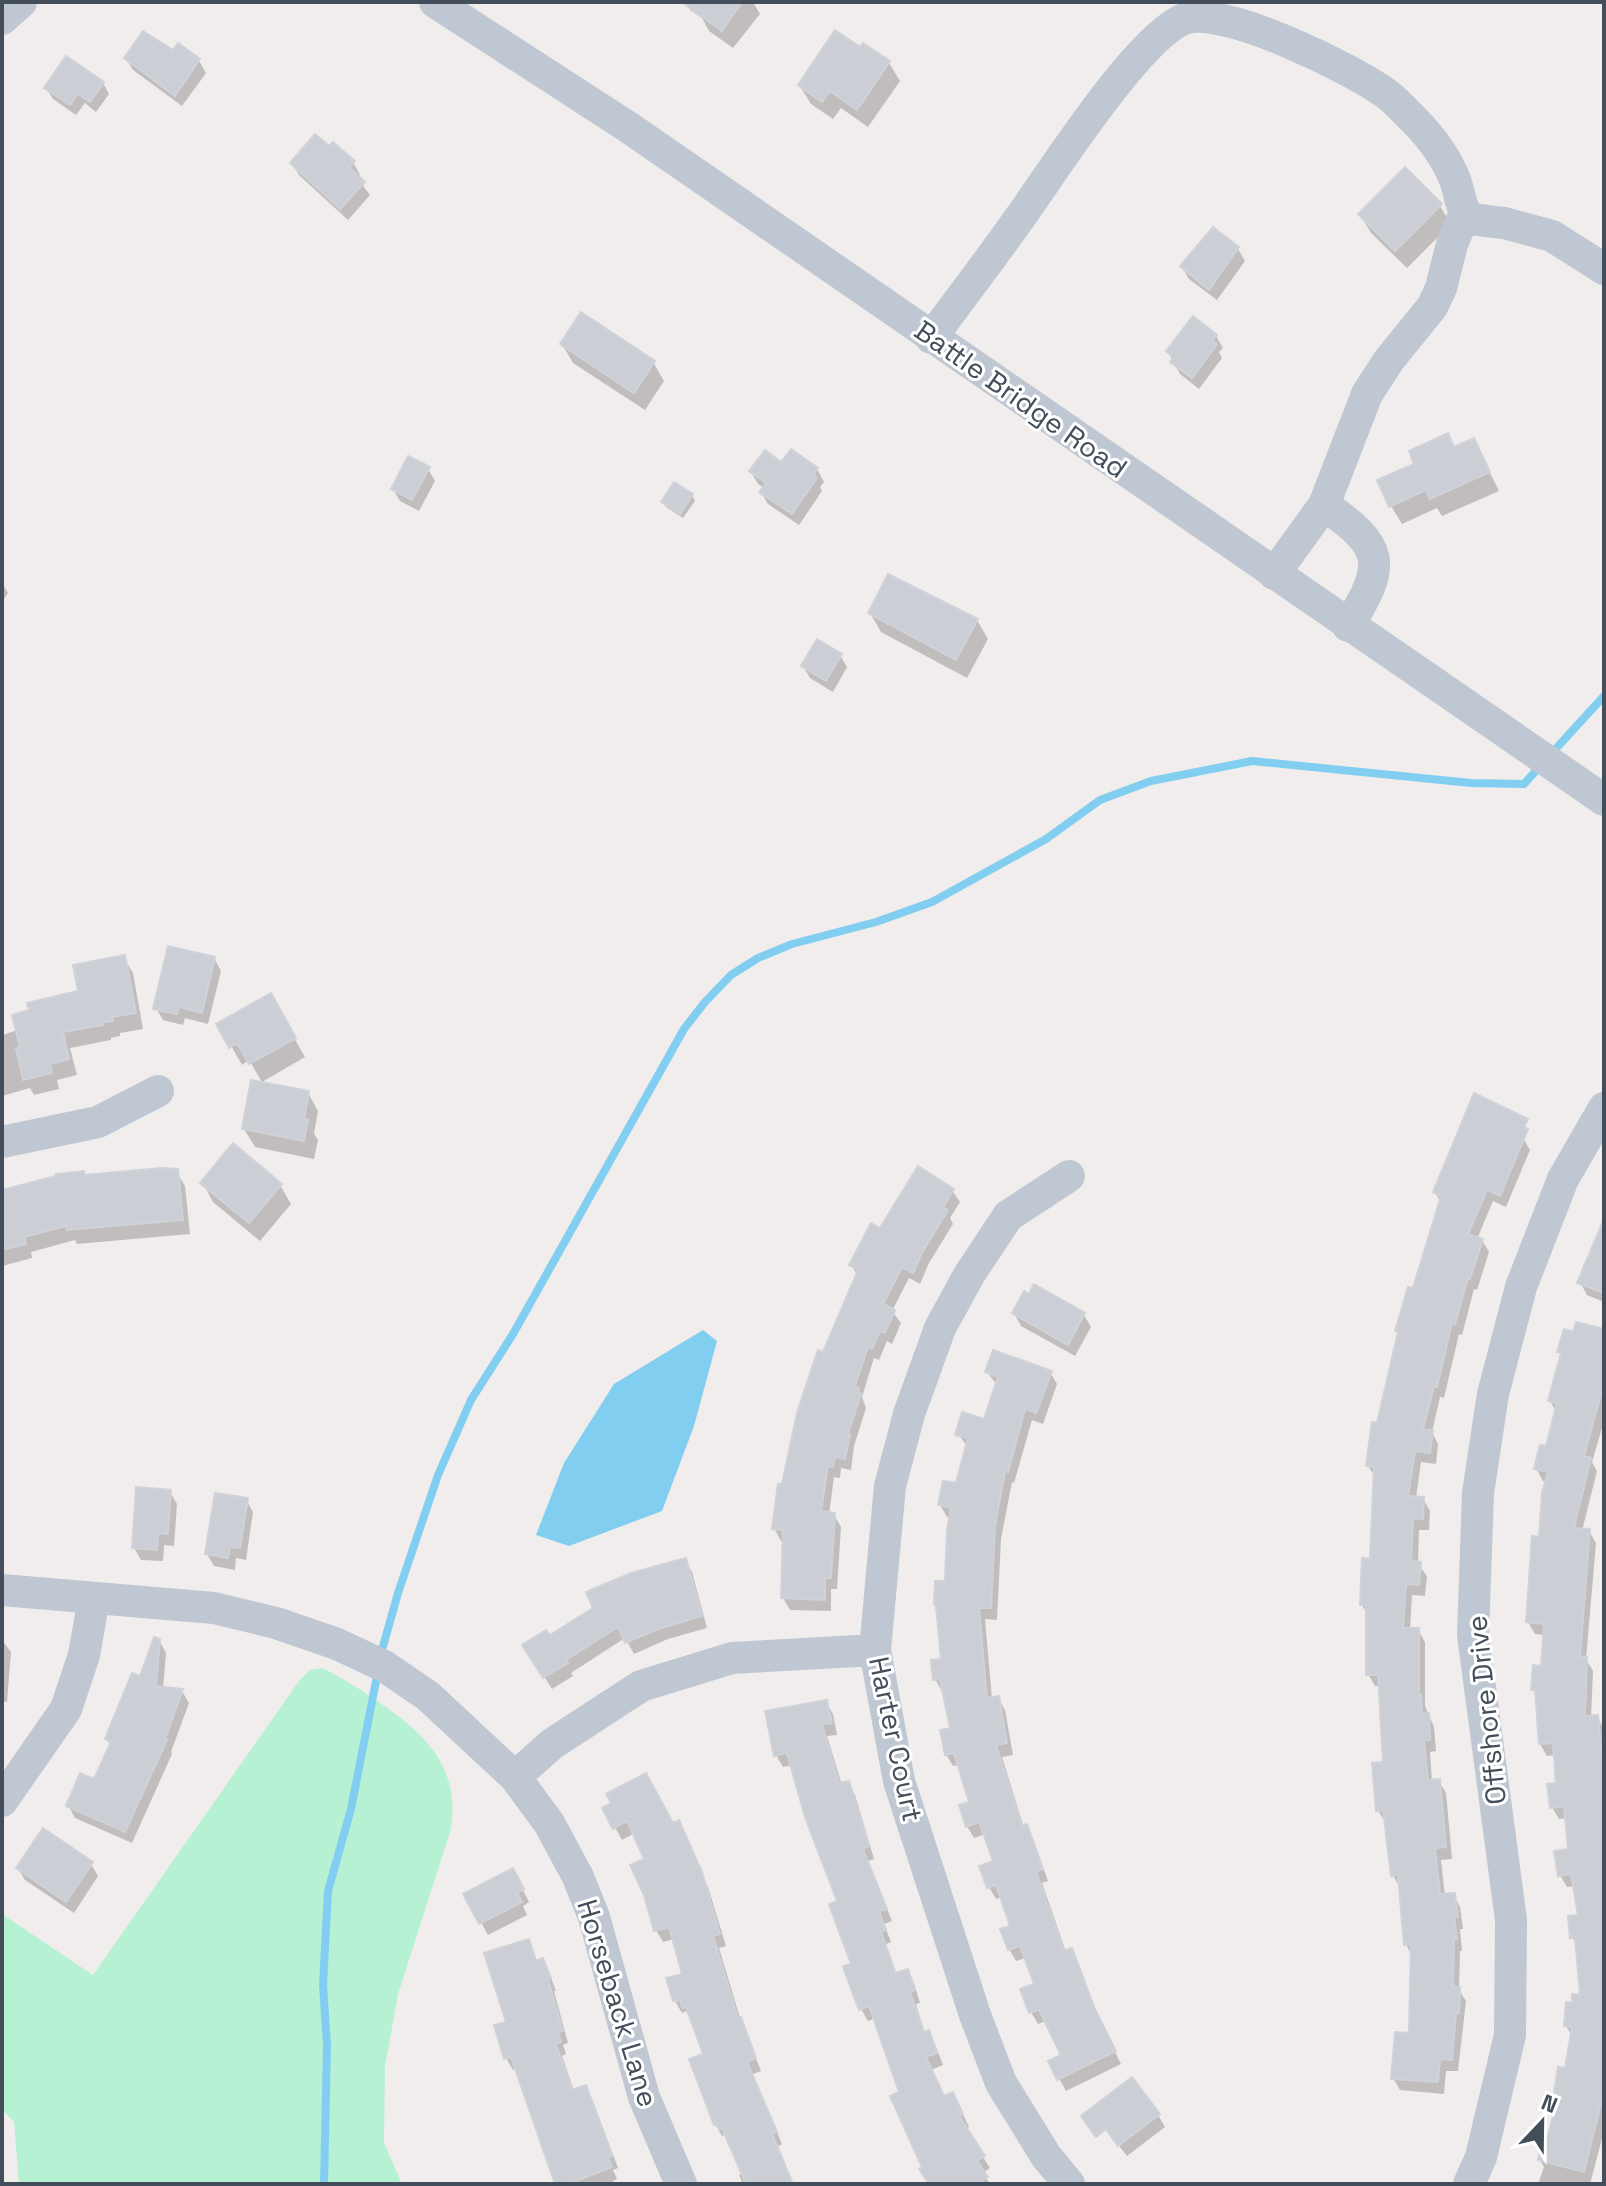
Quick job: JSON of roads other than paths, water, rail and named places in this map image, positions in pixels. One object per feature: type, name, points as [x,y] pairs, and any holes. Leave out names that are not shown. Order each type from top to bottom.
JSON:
[{"type":"street","points":[[2,19],[21,2]]},
{"type":"street","name":"Battle Bridge Road","points":[[435,2],[628,127],[1604,800]]},
{"type":"street","points":[[931,338],[1115,84],[1158,37],[1185,19],[1218,18],[1253,29],[1295,46],[1387,95],[1416,122],[1441,152],[1455,180],[1465,213],[1432,307],[1389,360],[1367,394],[1324,505],[1274,574]]},
{"type":"street","points":[[1465,213],[1479,222],[1504,223],[1552,236],[1599,263]]},
{"type":"street","points":[[1324,505],[1360,532],[1375,557],[1371,583],[1348,626]]},
{"type":"street","points":[[2,1142],[98,1122],[158,1091]]},
{"type":"street","name":"Offshore Drive","points":[[1469,2184],[1481,2157],[1510,2035],[1511,1920],[1473,1635],[1478,1493],[1493,1394],[1521,1287],[1563,1179],[1604,1108]]},
{"type":"street","name":"Harter Court","points":[[1069,1176],[1008,1216],[969,1275],[940,1328],[909,1414],[890,1486],[875,1650],[899,1781],[975,2015],[1001,2083],[1046,2156],[1069,2184]]},
{"type":"street","name":"Horseback Lane","points":[[2,1590],[214,1608],[276,1623],[337,1644],[384,1666],[428,1696],[515,1777],[549,1823],[578,1877],[594,1917],[644,2097],[681,2184]]},
{"type":"street","points":[[2,1801],[66,1709],[84,1655],[94,1598]]},
{"type":"street","points":[[515,1777],[552,1744],[641,1686],[732,1658],[875,1650]]},
{"type":"water","points":[[703,1330],[717,1341],[694,1426],[662,1511],[569,1546],[536,1535],[564,1463],[614,1384]]},
{"type":"waterway","points":[[1551,754],[1604,696]]},
{"type":"waterway","points":[[380,1657],[438,1475],[471,1400],[513,1334],[684,1029],[731,975],[758,958],[792,944],[876,922],[932,902],[1046,839],[1100,800],[1151,781],[1252,761],[1471,783],[1524,784],[1542,764]]},
{"type":"waterway","points":[[324,2184],[327,2044],[323,1985],[328,1891],[351,1809],[378,1671]]}]
